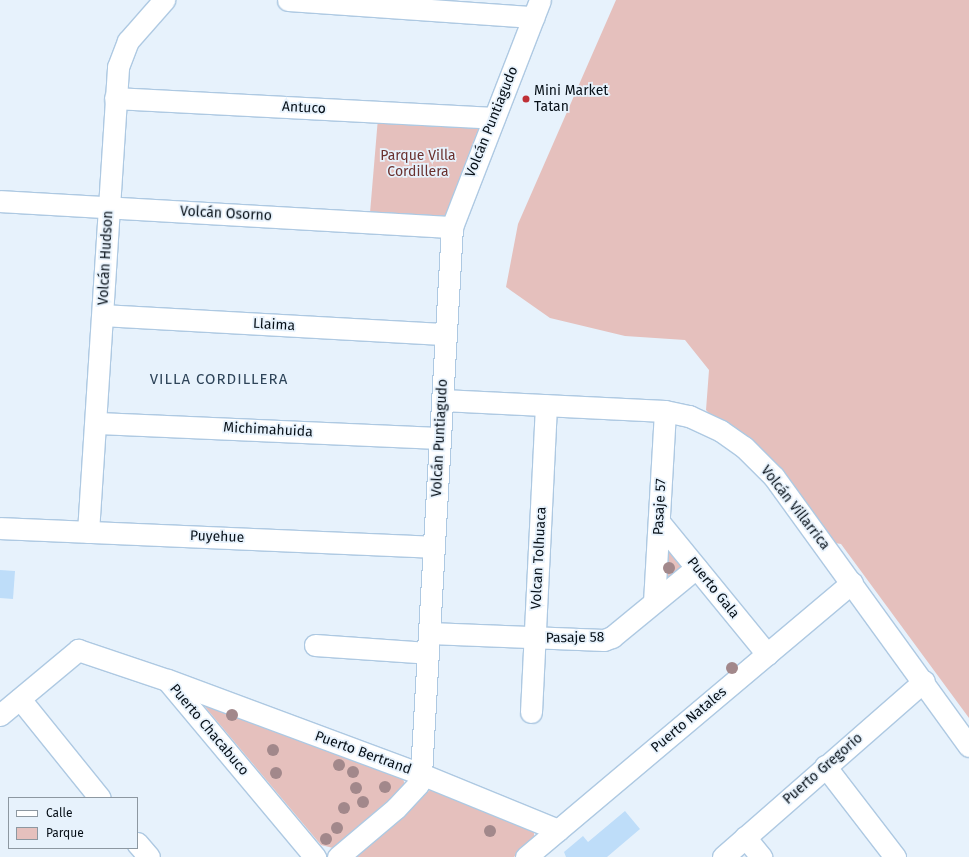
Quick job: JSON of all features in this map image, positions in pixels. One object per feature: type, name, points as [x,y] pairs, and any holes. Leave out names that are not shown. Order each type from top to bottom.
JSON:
[{"type":"street","name":"Volcán Hudson","points":[[88,532],[118,67],[128,41],[164,0]]},
{"type":"street","points":[[288,0],[537,9]]},
{"type":"street","name":"Volcán Puntiagudo","points":[[338,857],[406,798],[418,784],[421,774],[452,227],[493,118],[537,9]]},
{"type":"street","name":"Antuco","points":[[115,98],[493,118]]},
{"type":"street","name":"Volcán Osorno","points":[[0,201],[452,227]]},
{"type":"street","name":"Llaima","points":[[103,316],[446,334]]},
{"type":"street","name":"Volcán Villarrica","points":[[442,400],[665,411],[689,416],[711,425],[760,462],[852,582],[969,746]]},
{"type":"street","name":"Volcan Tolhuaca","points":[[531,712],[546,405]]},
{"type":"street","name":"Pasaje 57","points":[[654,602],[665,411]]},
{"type":"street","name":"Michimahuida","points":[[96,423],[440,438]]},
{"type":"street","name":"Puerto Gala","points":[[659,522],[767,654]]},
{"type":"street","name":"Puyehue","points":[[0,528],[434,547]]},
{"type":"street","name":"Pasaje 58","points":[[315,645],[534,639],[604,640],[612,637],[696,568]]},
{"type":"street","name":"Puerto Natales","points":[[526,857],[852,582]]},
{"type":"street","name":"Puerto Chacabuco","points":[[0,716],[78,650],[167,680],[315,857]]},
{"type":"street","name":"Puerto Bertrand","points":[[167,680],[421,774],[558,830]]},
{"type":"street","name":"Puerto Gregorio","points":[[723,857],[825,766],[924,681]]},
{"type":"street","points":[[20,699],[99,797]]},
{"type":"street","points":[[825,766],[895,857]]},
{"type":"street","points":[[746,837],[761,857]]},
{"type":"street","points":[[138,844],[149,857]]},
{"type":"green space","points":[[616,0],[969,0],[969,718],[841,544],[835,543],[793,484],[719,425],[706,410],[709,370],[685,340],[625,336],[550,318],[506,287],[518,224]]},
{"type":"green space","name":"Parque Villa Cordillera","points":[[378,118],[481,122],[445,216],[370,213]]},
{"type":"green space","points":[[665,545],[684,567],[665,587]]},
{"type":"green space","points":[[201,702],[403,778],[405,786],[333,848],[321,845]]},
{"type":"green space","points":[[431,789],[528,828],[534,831],[534,838],[514,857],[354,857]]},
{"type":"building","points":[[0,570],[15,571],[13,599],[0,598]]},
{"type":"building","points":[[625,811],[640,829],[607,857],[566,857],[564,852],[583,836],[588,842]]},
{"type":"place","name":"Mini Market Tatan","points":[[526,99]]},
{"type":"district","name":"VILLA CORDILLERA","points":[[219,380]]}]
